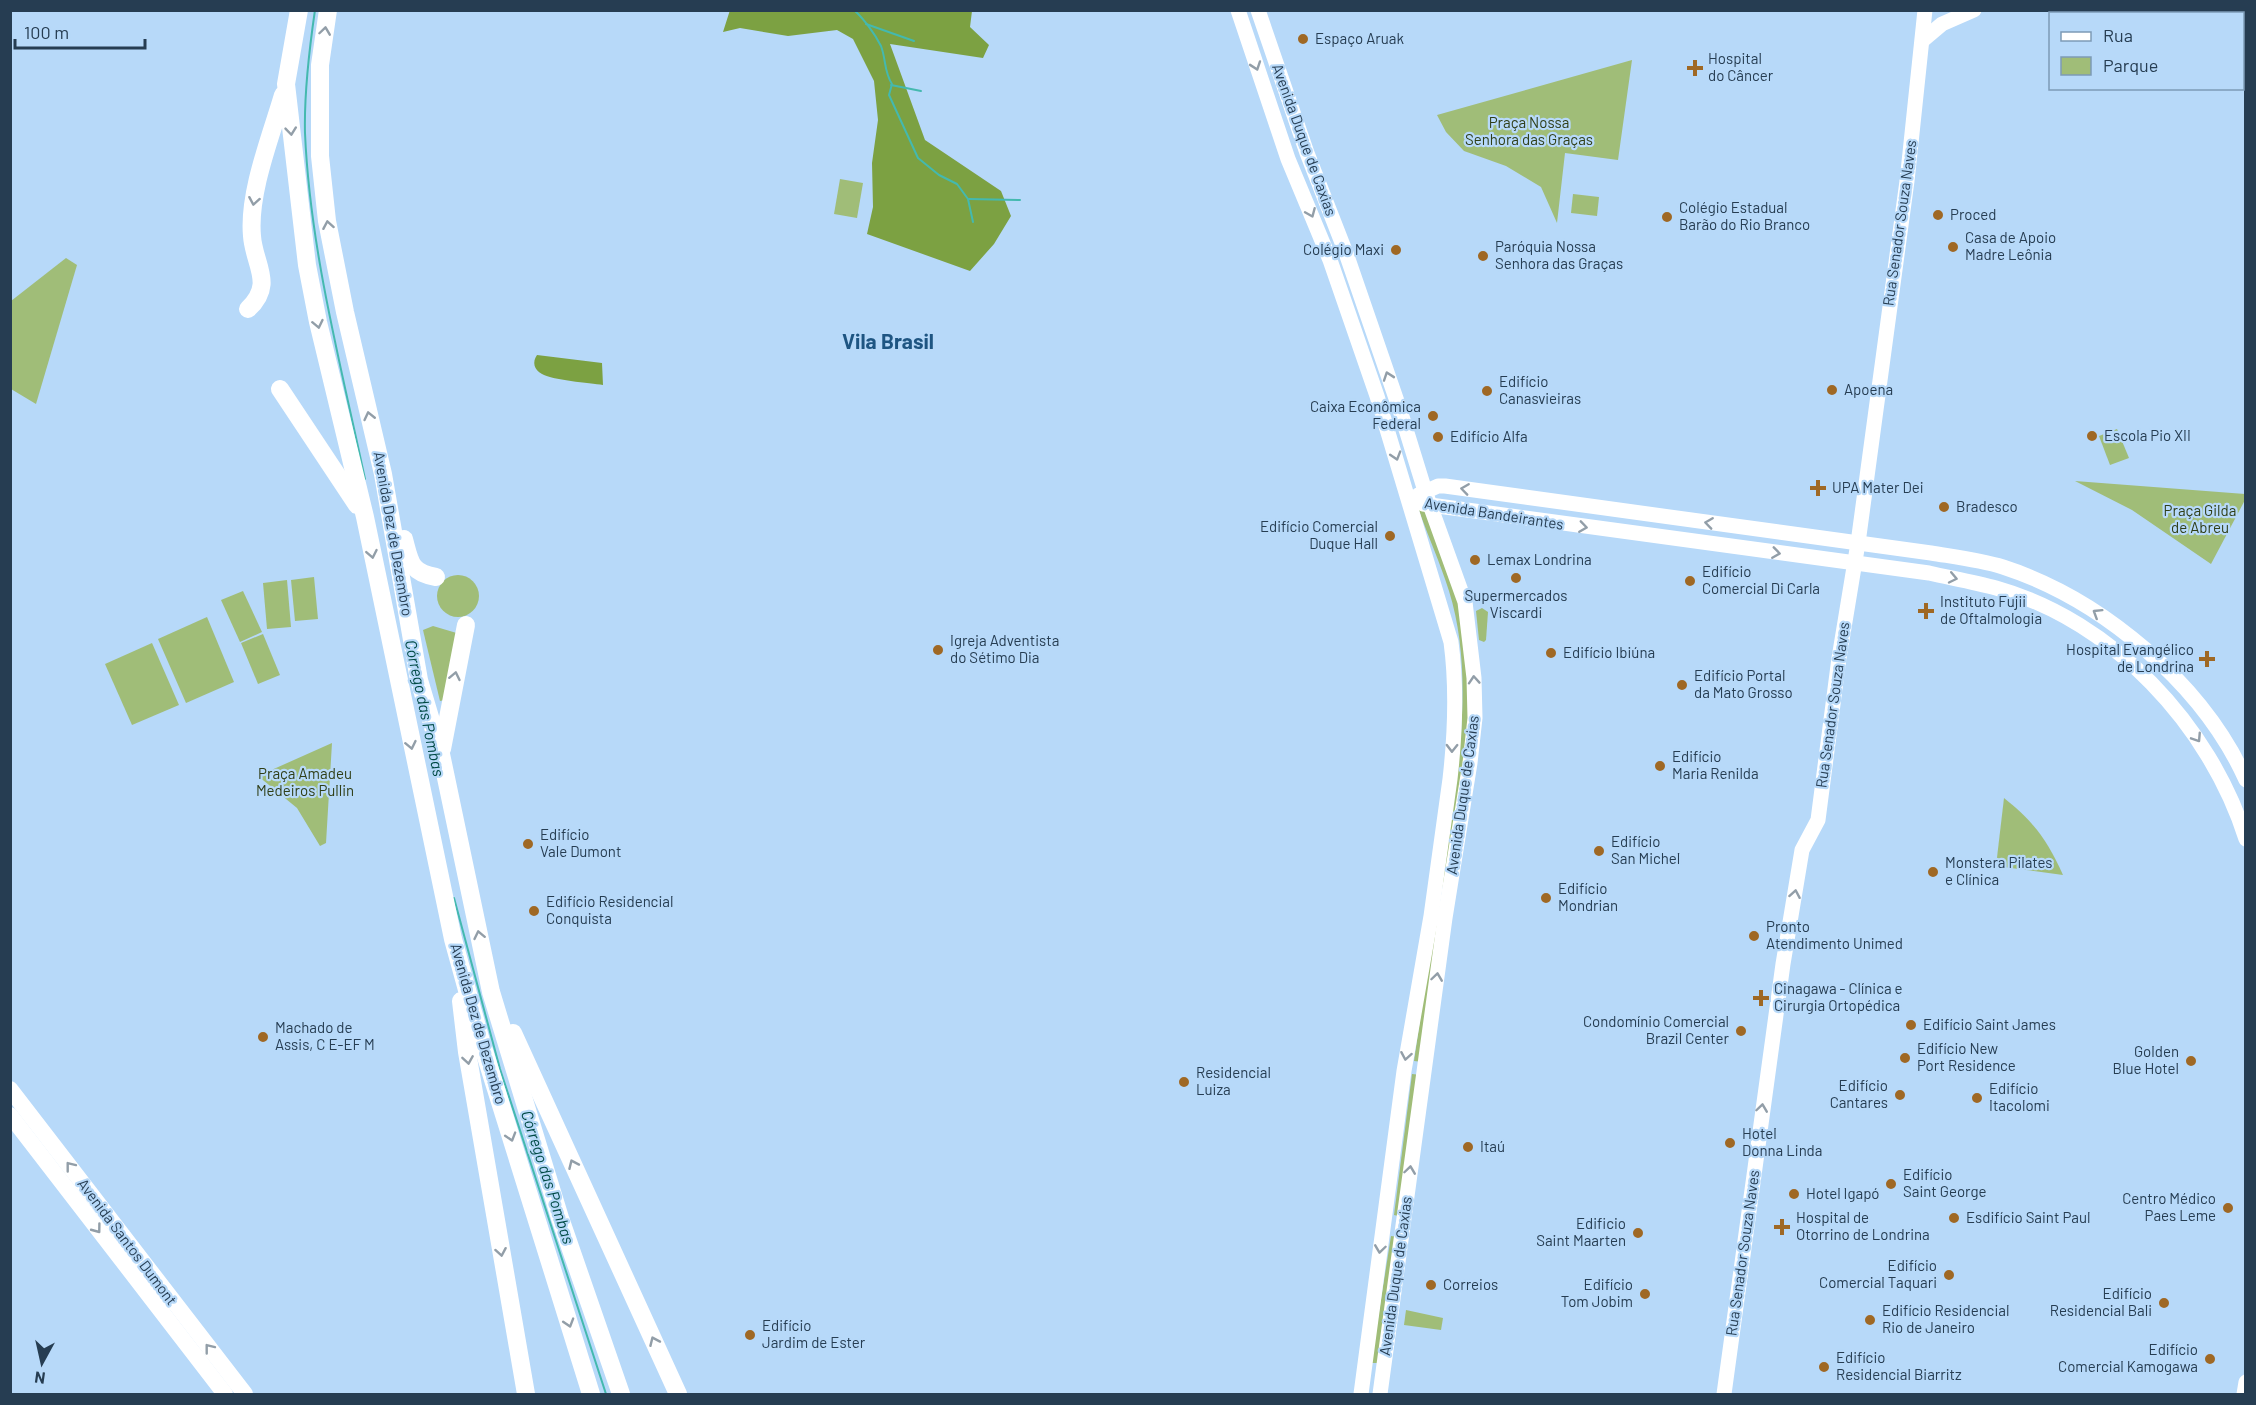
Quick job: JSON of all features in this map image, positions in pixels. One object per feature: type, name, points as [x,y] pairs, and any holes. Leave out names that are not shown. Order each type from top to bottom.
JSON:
[{"type":"highway","name":"Avenida Dez de Dezembro","points":[[299,10],[286,84],[307,265],[318,322],[365,517],[453,939],[485,1053],[591,1395]]},
{"type":"highway","name":"Avenida Dez de Dezembro","points":[[328,10],[320,66],[320,156],[327,221],[345,312],[383,474],[419,680],[441,754],[491,992],[560,1218],[621,1395]]},
{"type":"highway","points":[[248,309],[256,302],[262,287],[262,272],[255,255],[252,236],[254,197],[286,84]]},
{"type":"highway","points":[[280,389],[365,517]]},
{"type":"highway","points":[[383,474],[413,568],[423,575],[436,577]]},
{"type":"highway","points":[[441,754],[466,625]]},
{"type":"highway","points":[[453,939],[467,1052],[526,1395]]},
{"type":"highway","points":[[491,992],[523,1052],[678,1395]]},
{"type":"main road","points":[[1239,10],[1256,43],[1270,44]]},
{"type":"main road","name":"Avenida Duque de Caxias","points":[[1239,10],[1288,159],[1333,266],[1377,396],[1451,642],[1454,668],[1452,760],[1431,916],[1404,1071],[1360,1395]]},
{"type":"main road","name":"Avenida Duque de Caxias","points":[[1258,10],[1307,153],[1348,260],[1400,410],[1430,506],[1465,602],[1473,669],[1475,718],[1470,763],[1445,918],[1380,1395]]},
{"type":"main road","name":"Rua Senador Souza Naves","points":[[1724,1395],[1783,964],[1802,850],[1818,820],[1907,181],[1925,10]]},
{"type":"main road","points":[[1923,40],[1942,24],[1964,12]]},
{"type":"main road","points":[[1333,266],[1337,254],[1348,260]]},
{"type":"main road","name":"Avenida Bandeirantes","points":[[1409,499],[1438,486],[1445,486],[1931,553],[2003,567],[2097,612],[2133,638],[2188,693],[2214,725],[2246,780]]},
{"type":"main road","name":"Avenida Bandeirantes","points":[[1409,499],[1430,506],[1929,573],[1997,588],[2030,601],[2086,630],[2121,655],[2170,704],[2195,735],[2213,764],[2231,799],[2246,839]]},
{"type":"main road","points":[[1929,573],[1931,553]]},
{"type":"main road","points":[[2121,655],[2123,646],[2133,638]]},
{"type":"main road","points":[[2170,704],[2180,704],[2188,693]]},
{"type":"main road","name":"Avenida Santos Dumont","points":[[10,1089],[245,1395]]},
{"type":"main road","name":"Avenida Santos Dumont","points":[[10,1115],[225,1395]]},
{"type":"main road","points":[[2244,1395],[2246,1382]]},
{"type":"green space","points":[[730,10],[972,11],[970,27],[989,45],[983,58],[890,44],[925,140],[1001,191],[1011,216],[994,244],[970,271],[867,234],[873,207],[872,163],[878,120],[874,81],[853,39],[837,30],[788,36],[740,28],[723,32]]},
{"type":"green space","name":"Praça Nossa Senhora das Graças","points":[[1632,60],[1618,160],[1565,153],[1557,223],[1541,187],[1506,166],[1464,151],[1446,132],[1437,115]]},
{"type":"green space","points":[[840,179],[863,183],[857,218],[834,214]]},
{"type":"green space","points":[[1573,194],[1599,197],[1597,216],[1571,213]]},
{"type":"green space","points":[[66,258],[77,265],[36,404],[11,389],[11,301]]},
{"type":"green space","points":[[537,355],[602,363],[603,385],[562,380],[542,374],[535,366]]},
{"type":"green space","points":[[2117,429],[2129,458],[2110,465],[2099,436]]},
{"type":"green space","name":"Praça Gilda de Abreu","points":[[2075,481],[2245,494],[2245,500],[2211,564],[2132,510]]},
{"type":"green space","points":[[1417,505],[1429,509],[1464,612],[1470,726],[1452,855],[1438,901],[1456,786],[1462,706],[1462,666],[1458,628],[1449,591]]},
{"type":"green space","points":[[458,575],[466,576],[473,581],[478,588],[478,604],[473,611],[466,616],[458,617],[450,616],[443,611],[438,604],[437,596],[438,588],[443,581],[450,576]]},
{"type":"green space","points":[[314,577],[318,619],[295,621],[291,580]]},
{"type":"green space","points":[[287,580],[291,627],[267,629],[263,583]]},
{"type":"green space","points":[[243,591],[262,632],[240,642],[221,600]]},
{"type":"green space","points":[[1482,608],[1488,612],[1484,642],[1479,640],[1476,611]]},
{"type":"green space","points":[[207,617],[234,682],[186,703],[158,639]]},
{"type":"green space","points":[[433,626],[460,634],[445,700],[440,701],[423,630]]},
{"type":"green space","points":[[263,634],[280,675],[258,684],[241,643]]},
{"type":"green space","points":[[152,643],[179,705],[132,725],[105,664]]},
{"type":"green space","name":"Praça Amadeu Medeiros Pullin","points":[[332,743],[326,843],[320,846],[297,808],[258,776]]},
{"type":"green space","points":[[2004,798],[2039,832],[2063,875],[1996,866]]},
{"type":"green space","points":[[1434,925],[1442,927],[1423,1062],[1414,1061]]},
{"type":"green space","points":[[1412,1074],[1421,1075],[1402,1217],[1394,1215]]},
{"type":"green space","points":[[1391,1236],[1399,1237],[1380,1363],[1371,1363]]},
{"type":"green space","points":[[1406,1310],[1443,1318],[1441,1330],[1404,1325]]},
{"type":"waterway","name":"Córrego das Pombas","points":[[315,10],[305,102],[308,177],[328,307],[365,479]]},
{"type":"waterway","points":[[854,10],[869,27],[881,46],[892,84],[889,95],[918,158],[939,175],[957,184],[968,199],[973,222]]},
{"type":"waterway","points":[[866,24],[914,41]]},
{"type":"waterway","points":[[891,85],[921,91]]},
{"type":"waterway","points":[[969,199],[1020,200]]},
{"type":"waterway","name":"Córrego das Pombas","points":[[454,898],[500,1069],[606,1394]]},
{"type":"place","name":"Espaço Aruak","points":[[1303,39]]},
{"type":"place","name":"Hospital do Câncer","points":[[1695,68]]},
{"type":"place","name":"Proced","points":[[1938,215]]},
{"type":"place","name":"Colégio Estadual Barão do Rio Branco","points":[[1667,217]]},
{"type":"place","name":"Casa de Apoio Madre Leônia","points":[[1953,247]]},
{"type":"place","name":"Colégio Maxi","points":[[1396,250]]},
{"type":"place","name":"Paróquia Nossa Senhora das Graças","points":[[1483,256]]},
{"type":"place","name":"Apoena","points":[[1832,390]]},
{"type":"place","name":"Edifício Canasvieiras","points":[[1487,391]]},
{"type":"place","name":"Caixa Econômica Federal","points":[[1433,416]]},
{"type":"place","name":"Escola Pio XII","points":[[2092,436]]},
{"type":"place","name":"Edifício Alfa","points":[[1438,437]]},
{"type":"place","name":"UPA Mater Dei","points":[[1818,488]]},
{"type":"place","name":"Bradesco","points":[[1944,507]]},
{"type":"place","name":"Edifício Comercial Duque Hall","points":[[1390,536]]},
{"type":"place","name":"Lemax Londrina","points":[[1475,560]]},
{"type":"place","name":"Supermercados Viscardi","points":[[1516,578]]},
{"type":"place","name":"Edifício Comercial Di Carla","points":[[1690,581]]},
{"type":"place","name":"Instituto Fujii de Oftalmologia","points":[[1926,611]]},
{"type":"place","name":"Igreja Adventista do Sétimo Dia","points":[[938,650]]},
{"type":"place","name":"Edifício Ibiúna","points":[[1551,653]]},
{"type":"place","name":"Hospital Evangélico de Londrina","points":[[2207,659]]},
{"type":"place","name":"Edifício Portal da Mato Grosso","points":[[1682,685]]},
{"type":"place","name":"Edifício Maria Renilda","points":[[1660,766]]},
{"type":"place","name":"Edifício Vale Dumont","points":[[528,844]]},
{"type":"place","name":"Edifício San Michel","points":[[1599,851]]},
{"type":"place","name":"Monstera Pilates e Clínica","points":[[1933,872]]},
{"type":"place","name":"Edifício Mondrian","points":[[1546,898]]},
{"type":"place","name":"Edifício Residencial Conquista","points":[[534,911]]},
{"type":"place","name":"Pronto Atendimento Unimed","points":[[1754,936]]},
{"type":"place","name":"Cinagawa - Clínica e Cirurgia Ortopédica","points":[[1761,998]]},
{"type":"place","name":"Edifício Saint James","points":[[1911,1025]]},
{"type":"place","name":"Condomínio Comercial Brazil Center","points":[[1741,1031]]},
{"type":"place","name":"Machado de Assis, C E-EF M","points":[[263,1037]]},
{"type":"place","name":"Edifício New Port Residence","points":[[1905,1058]]},
{"type":"place","name":"Golden Blue Hotel","points":[[2191,1061]]},
{"type":"place","name":"Residencial Luiza","points":[[1184,1082]]},
{"type":"place","name":"Edifício Cantares","points":[[1900,1095]]},
{"type":"place","name":"Edifício Itacolomi","points":[[1977,1098]]},
{"type":"place","name":"Hotel Donna Linda","points":[[1730,1143]]},
{"type":"place","name":"Itaú","points":[[1468,1147]]},
{"type":"place","name":"Edifício Saint George","points":[[1891,1184]]},
{"type":"place","name":"Hotel Igapó","points":[[1794,1194]]},
{"type":"place","name":"Centro Médico Paes Leme","points":[[2228,1208]]},
{"type":"place","name":"Esdifício Saint Paul","points":[[1954,1218]]},
{"type":"place","name":"Hospital de Otorrino de Londrina","points":[[1782,1227]]},
{"type":"place","name":"Edificio Saint Maarten","points":[[1638,1233]]},
{"type":"place","name":"Edifício Comercial Taquari","points":[[1949,1275]]},
{"type":"place","name":"Correios","points":[[1431,1285]]},
{"type":"place","name":"Edifício Tom Jobim","points":[[1645,1294]]},
{"type":"place","name":"Edifício Residencial Bali","points":[[2164,1303]]},
{"type":"place","name":"Edifício Residencial Rio de Janeiro","points":[[1870,1320]]},
{"type":"place","name":"Edifício Jardim de Ester","points":[[750,1335]]},
{"type":"place","name":"Edifício Comercial Kamogawa","points":[[2210,1359]]},
{"type":"place","name":"Edifício Residencial Biarritz","points":[[1824,1367]]},
{"type":"district","name":"Vila Brasil","points":[[888,342]]}]
